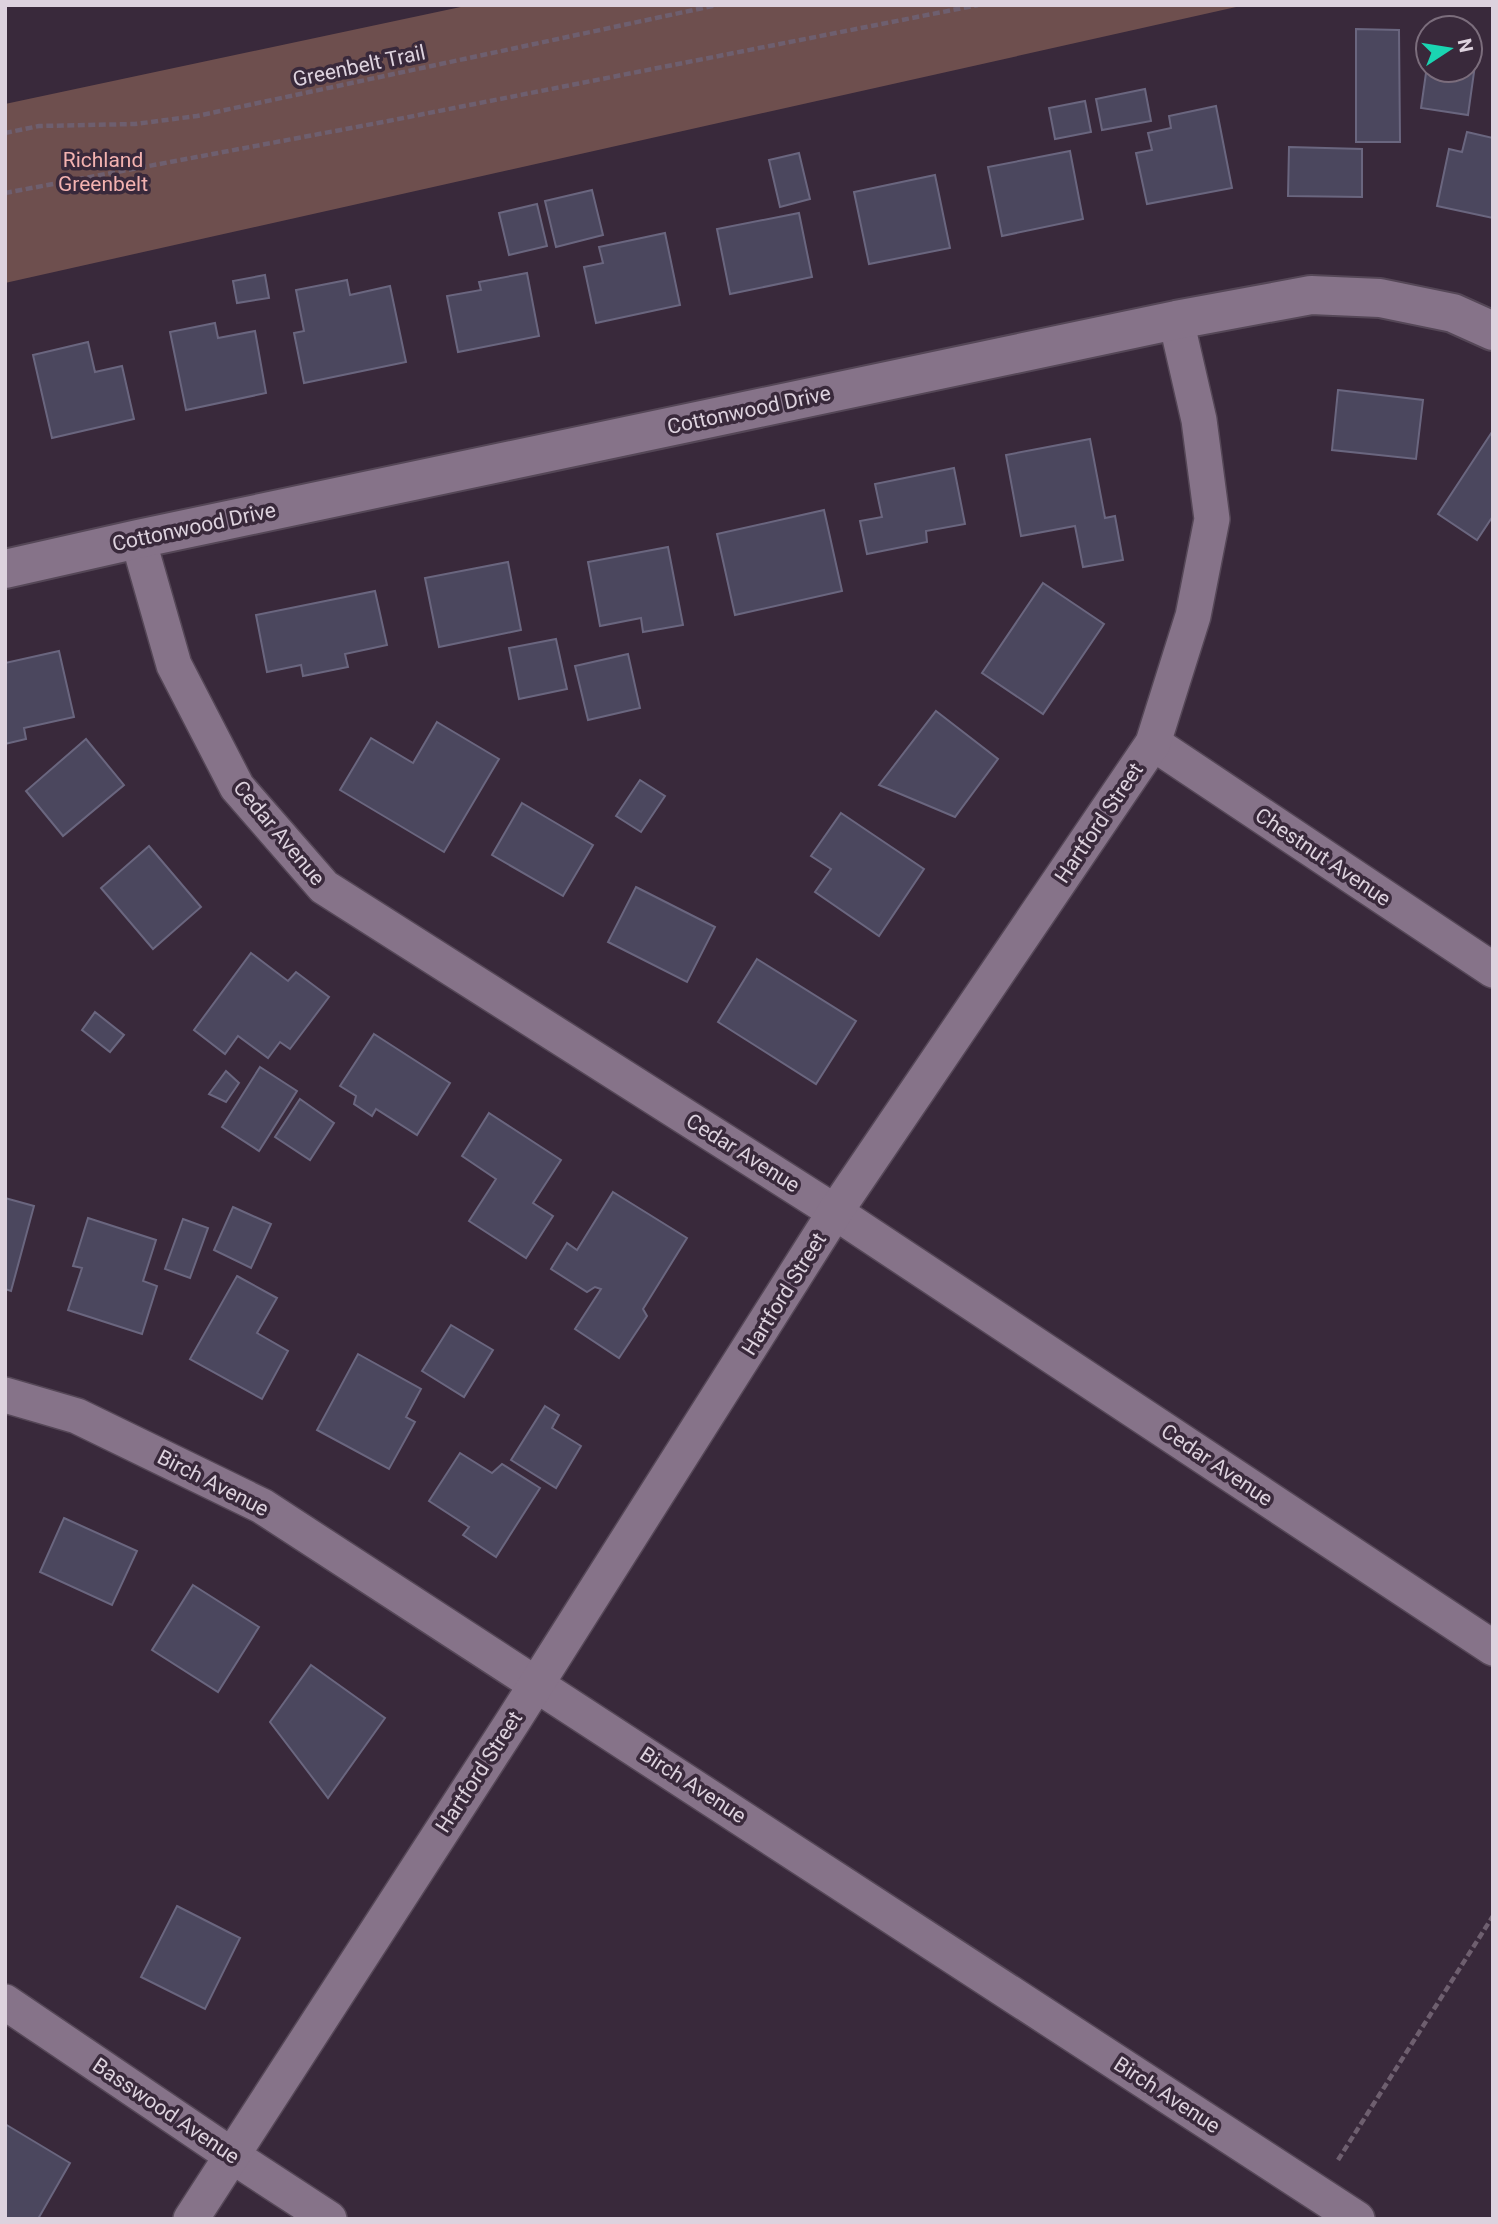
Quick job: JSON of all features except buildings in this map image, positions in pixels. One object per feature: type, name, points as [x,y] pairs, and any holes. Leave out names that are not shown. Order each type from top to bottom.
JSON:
[{"type":"street","name":"Cottonwood Drive","points":[[5,569],[138,538],[1176,320],[1311,295],[1392,301],[1452,313],[1493,331]]},
{"type":"street","name":"Hartford Street","points":[[191,2219],[835,1212],[1153,743],[1193,616],[1212,519],[1199,420],[1176,320]]},
{"type":"street","name":"Cedar Avenue","points":[[138,538],[173,665],[237,787],[324,887],[835,1212],[1493,1648]]},
{"type":"street","name":"Chestnut Avenue","points":[[1153,743],[1493,971]]},
{"type":"street","name":"Birch Avenue","points":[[5,1395],[77,1416],[262,1506],[1357,2219]]},
{"type":"street","name":"Basswood Avenue","points":[[5,2002],[329,2219]]},
{"type":"path","name":"Greenbelt Trail","points":[[5,133],[39,126],[135,124],[197,116],[717,5]]},
{"type":"path","points":[[5,193],[978,5]]},
{"type":"path","points":[[1338,2160],[1493,1916]]},
{"type":"green space","name":"Richland Greenbelt","points":[[470,5],[1245,5],[5,283],[5,104]]}]
